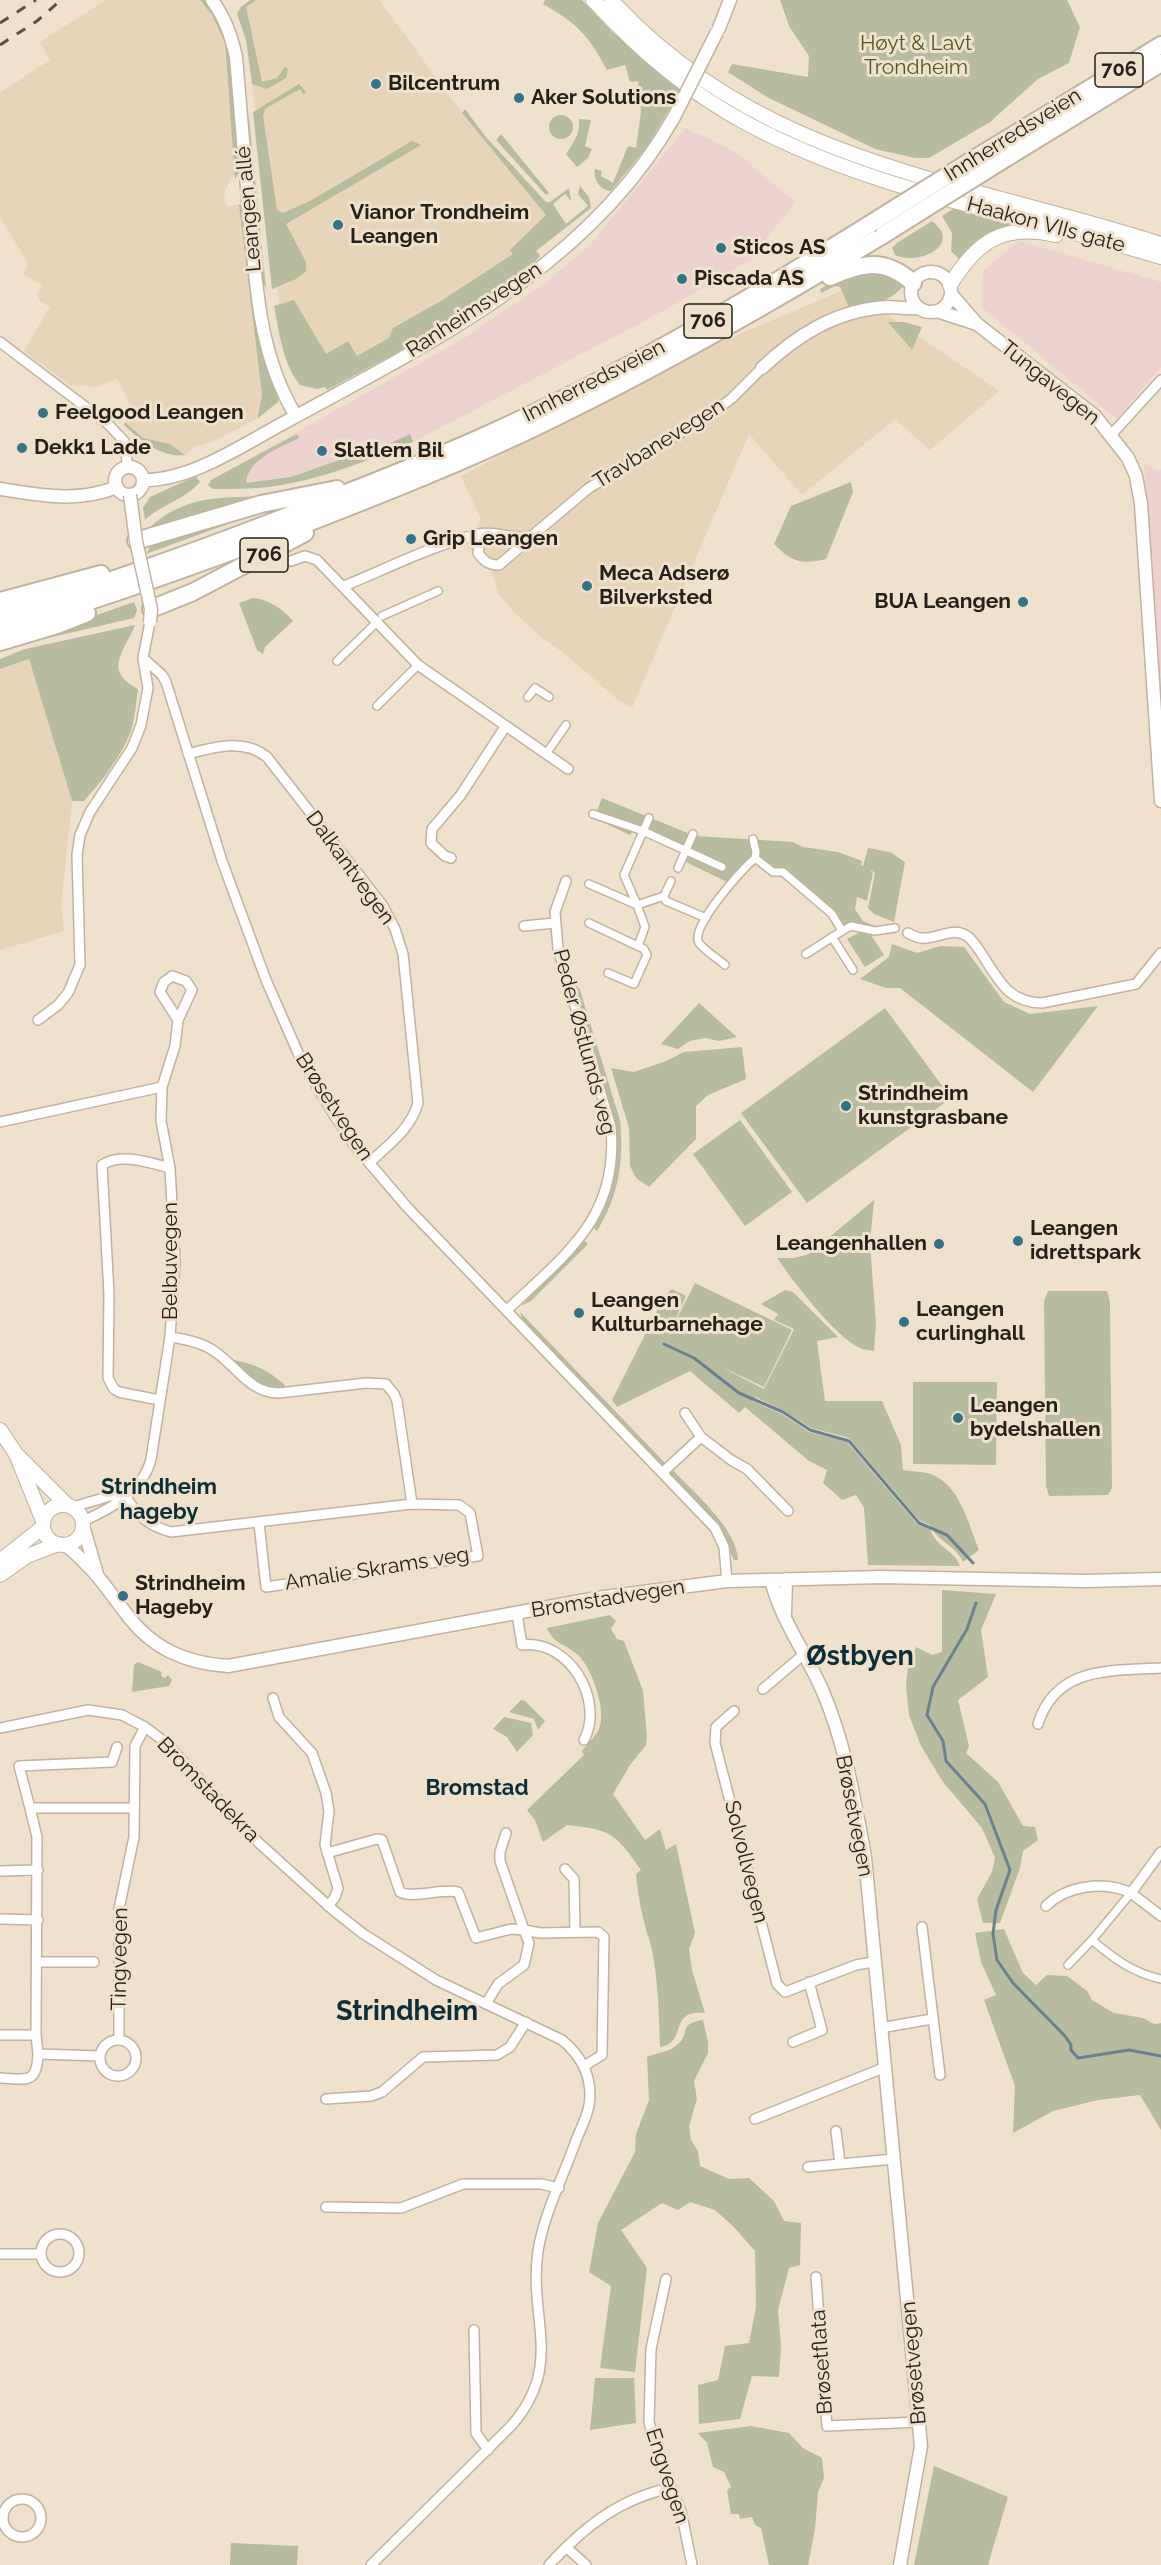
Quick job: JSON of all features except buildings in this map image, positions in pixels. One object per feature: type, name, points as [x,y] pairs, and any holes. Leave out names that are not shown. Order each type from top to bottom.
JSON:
[{"type":"highway","name":"Innherredsveien","points":[[155,573],[373,490],[489,449],[548,422],[669,359],[769,303],[977,157],[1161,45]]},
{"type":"highway","name":"Innherredsveien","points":[[373,490],[588,385],[711,320],[998,163],[1161,63]]},
{"type":"highway","name":"706","points":[[769,303],[861,266],[889,267],[912,287]]},
{"type":"highway","name":"706","points":[[136,541],[261,504],[373,490]]},
{"type":"highway","name":"706","points":[[151,615],[373,490]]},
{"type":"highway","name":"706","points":[[0,601],[107,572],[155,573]]},
{"type":"highway","name":"706","points":[[0,615],[155,573]]},
{"type":"highway","name":"706","points":[[0,629],[155,573]]},
{"type":"highway","name":"706","points":[[0,642],[57,625],[155,573]]},
{"type":"main road","name":"Haakon VIIs gate","points":[[593,0],[643,50],[679,80],[721,109],[785,143],[877,178],[1161,257]]},
{"type":"main road","name":"Haakon VIIs gate","points":[[611,0],[652,40],[686,68],[737,102],[791,131],[883,166],[1161,244]]},
{"type":"main road","points":[[951,290],[972,254],[989,241],[1003,235],[1030,231],[1073,239],[1094,237]]},
{"type":"main road","points":[[0,1430],[16,1454],[70,1506],[83,1524],[76,1540],[37,1551],[0,1575]]},
{"type":"main road","points":[[16,1454],[48,1538],[60,1544]]},
{"type":"main road","points":[[0,1561],[43,1524],[49,1510],[55,1506],[70,1506]]},
{"type":"street","name":"Leangen allé","points":[[212,0],[231,35],[236,57],[257,300],[264,342],[286,400],[296,416]]},
{"type":"street","name":"Ranheimsvegen","points":[[143,480],[164,479],[200,466],[296,416],[482,310],[538,269],[607,207],[652,152],[674,117],[718,30],[730,0]]},
{"type":"street","points":[[930,271],[940,273],[951,290],[945,306],[937,311],[928,312],[919,308],[913,301],[912,287],[920,275],[930,271]]},
{"type":"street","name":"Travbanevegen","points":[[889,307],[912,287]]},
{"type":"street","name":"Tungavegen","points":[[951,290],[977,324],[1080,402],[1111,435],[1128,458],[1139,488],[1161,801]]},
{"type":"street","name":"Travbanevegen","points":[[481,534],[478,553],[484,561],[491,565],[499,565],[518,549],[526,538],[543,528],[589,488],[717,411],[788,344],[809,330],[846,315],[889,307],[898,310],[919,308]]},
{"type":"street","name":"Tungavegen","points":[[937,311],[977,324]]},
{"type":"street","points":[[0,342],[108,424],[124,441],[128,468]]},
{"type":"street","points":[[1111,435],[1161,380]]},
{"type":"street","points":[[128,468],[136,469],[143,480],[140,490],[130,495],[122,493],[117,487],[118,474],[128,468]]},
{"type":"street","points":[[0,489],[72,497],[89,496],[117,487]]},
{"type":"street","points":[[38,1020],[58,1005],[68,993],[80,965],[77,855],[80,835],[90,812],[132,748],[148,688],[143,658],[151,615],[136,541],[130,495]]},
{"type":"street","points":[[344,586],[456,540],[481,534],[502,534],[526,538]]},
{"type":"street","points":[[291,561],[310,556],[380,619],[418,665],[568,769]]},
{"type":"street","points":[[337,661],[380,619],[438,591]]},
{"type":"street","name":"Brøsetvegen","points":[[143,658],[162,675],[166,682],[242,915],[288,1034],[318,1090],[369,1163],[407,1207],[715,1528],[724,1547],[727,1581]]},
{"type":"street","points":[[377,706],[418,665]]},
{"type":"street","points":[[528,697],[535,688],[549,698]]},
{"type":"street","points":[[546,754],[566,724]]},
{"type":"street","points":[[451,858],[444,856],[431,843],[432,829],[460,796],[505,727]]},
{"type":"street","name":"Dalkantvegen","points":[[188,754],[243,745],[260,751],[382,906],[395,929],[403,954],[418,1103],[412,1119],[404,1130],[369,1163]]},
{"type":"street","points":[[593,814],[643,831],[722,867]]},
{"type":"street","points":[[638,946],[645,927],[624,875],[649,818]]},
{"type":"street","points":[[678,868],[693,834]]},
{"type":"street","points":[[725,965],[699,943],[698,937],[712,907],[755,858],[753,838]]},
{"type":"street","points":[[755,858],[773,872],[783,872],[832,914],[842,931]]},
{"type":"street","name":"Peder Østlunds veg","points":[[507,1310],[577,1243],[597,1212],[610,1174],[613,1147],[611,1128],[558,949],[555,912],[566,881]]},
{"type":"street","points":[[589,884],[637,905],[664,897],[671,881]]},
{"type":"street","points":[[664,897],[666,901],[706,918]]},
{"type":"street","points":[[524,926],[555,923]]},
{"type":"street","points":[[590,923],[645,949],[647,955],[634,984],[608,973]]},
{"type":"street","points":[[806,954],[851,926],[875,931],[895,928]]},
{"type":"street","points":[[908,933],[922,938],[951,932],[965,935],[974,942],[1008,992],[1031,1003],[1042,1003],[1136,984],[1161,953]]},
{"type":"street","points":[[832,937],[853,970]]},
{"type":"street","name":"Belbuvegen","points":[[83,1524],[109,1508],[140,1483],[149,1467],[170,1337],[175,1262],[170,1168],[161,1122],[162,1087],[175,1046],[178,1020],[192,990],[186,981],[172,976],[164,982],[160,992],[178,1020]]},
{"type":"street","points":[[0,1122],[162,1087]]},
{"type":"street","points":[[159,1400],[119,1392],[114,1389],[108,1378],[109,1294],[102,1166],[118,1160],[130,1160],[170,1168]]},
{"type":"street","points":[[70,1506],[110,1496],[125,1495],[131,1506],[146,1522],[171,1532],[412,1504],[397,1401],[386,1384],[366,1383],[279,1393],[265,1392],[248,1382],[216,1352],[202,1344],[170,1337]]},
{"type":"street","points":[[685,1413],[701,1437],[731,1460],[747,1468],[788,1511]]},
{"type":"street","points":[[662,1473],[701,1437]]},
{"type":"street","name":"Amalie Skrams veg","points":[[259,1523],[266,1587],[478,1556],[470,1513],[459,1505],[412,1504]]},
{"type":"street","name":"Bromstadvegen","points":[[83,1524],[98,1574]]},
{"type":"street","name":"Bromstadvegen","points":[[60,1544],[74,1552],[98,1574],[144,1636],[165,1650],[205,1665],[228,1666],[597,1598],[727,1581],[880,1577],[1086,1581],[1161,1579]]},
{"type":"street","points":[[784,1616],[786,1579]]},
{"type":"street","name":"Brøsetvegen","points":[[771,1580],[784,1616],[830,1710],[853,1797],[865,1857],[873,1962],[886,2067],[921,2446],[900,2565]]},
{"type":"street","points":[[517,1614],[522,1645],[535,1643],[542,1645],[571,1663],[579,1675],[591,1715],[589,1730],[584,1740]]},
{"type":"street","points":[[763,1689],[804,1654]]},
{"type":"street","points":[[1038,1724],[1051,1696],[1075,1679],[1097,1673],[1161,1668]]},
{"type":"street","points":[[273,1698],[279,1717],[308,1748],[315,1760],[328,1803],[329,1818],[325,1837],[327,1853],[338,1888],[328,1906]]},
{"type":"street","name":"Bromstadekra","points":[[0,1728],[88,1710],[122,1715],[145,1727],[165,1742],[259,1843],[362,1934],[402,1961],[562,2040],[575,2052],[584,2066],[589,2079],[590,2102],[541,2236],[536,2267],[542,2341],[539,2378],[528,2404],[521,2415],[488,2450],[371,2565]]},
{"type":"street","name":"Solvollvegen","points":[[734,1712],[717,1728],[715,1743],[777,1984],[785,1992],[856,1965],[873,1962]]},
{"type":"street","name":"Tingvegen","points":[[119,2040],[118,1922],[132,1848],[135,1746],[145,1727]]},
{"type":"street","points":[[0,2078],[27,2079],[34,2076],[37,2071],[37,1837],[19,1766],[112,1762],[117,1747]]},
{"type":"street","points":[[30,1808],[134,1808]]},
{"type":"street","points":[[486,2004],[498,1984],[524,1965],[530,1943],[500,1861],[500,1852],[506,1833]]},
{"type":"street","points":[[327,1853],[380,1839],[384,1843],[397,1889],[402,1894],[458,1892],[462,1897],[476,1938],[511,1929],[540,1933],[598,1932],[604,1937],[602,2055],[584,2066]]},
{"type":"street","points":[[1068,1965],[1131,1893],[1161,1852]]},
{"type":"street","points":[[565,1869],[574,1879],[575,1932]]},
{"type":"street","points":[[0,1871],[38,1870]]},
{"type":"street","points":[[1046,1906],[1061,1894],[1079,1888],[1118,1888],[1131,1893],[1161,1916]]},
{"type":"street","points":[[0,1919],[38,1920]]},
{"type":"street","points":[[921,1927],[940,2075]]},
{"type":"street","points":[[1092,1940],[1122,1964],[1143,1974],[1161,1978]]},
{"type":"street","name":"Tingvegen","points":[[37,1962],[94,1962]]},
{"type":"street","points":[[793,2042],[822,2030],[809,1982]]},
{"type":"street","points":[[880,2028],[932,2019]]},
{"type":"street","points":[[326,2099],[371,2096],[382,2092],[423,2057],[497,2055],[510,2047],[526,2022]]},
{"type":"street","points":[[0,2035],[36,2035]]},
{"type":"street","name":"Tingvegen","points":[[119,2040],[135,2051],[135,2065],[131,2070],[118,2076],[102,2065],[100,2056],[106,2045],[119,2040]]},
{"type":"street","points":[[38,2054],[100,2056]]},
{"type":"street","points":[[755,2119],[886,2067]]},
{"type":"street","points":[[836,2131],[840,2164]]},
{"type":"street","points":[[808,2167],[894,2159]]},
{"type":"street","points":[[326,2207],[401,2208],[463,2184],[541,2184],[559,2188]]},
{"type":"street","points":[[60,2234],[71,2238],[78,2247],[79,2253],[71,2269],[60,2272],[45,2265],[41,2254],[49,2238],[60,2234]]},
{"type":"street","points":[[0,2254],[41,2254]]},
{"type":"street","name":"Brøsetflata","points":[[816,2277],[827,2426],[919,2422]]},
{"type":"street","name":"Engvegen","points":[[666,2279],[651,2349],[648,2407],[653,2441],[681,2511],[692,2565]]},
{"type":"street","points":[[474,2330],[476,2433],[488,2450]]},
{"type":"street","points":[[549,2565],[566,2547],[613,2509],[645,2494],[671,2488]]},
{"type":"street","points":[[19,2498],[25,2498],[37,2505],[41,2517],[38,2529],[22,2537],[6,2529],[1,2517],[7,2505],[19,2498]]},
{"type":"street","points":[[566,2547],[586,2565]]},
{"type":"shaded area","points":[[106,0],[201,0],[212,15],[225,43],[235,173],[225,190],[224,200],[228,207],[239,204],[262,395],[256,419],[212,442],[196,446],[185,455],[170,444],[143,438],[125,422],[128,417],[126,411],[130,405],[117,378],[97,387],[70,385],[24,351],[50,307],[39,300],[38,293],[42,286],[23,274],[29,264],[0,218],[0,93],[50,60],[40,42]]},
{"type":"shaded area","points":[[252,0],[379,0],[462,113],[559,230],[324,382],[280,309],[244,20],[239,10]]},
{"type":"shaded area","points":[[686,128],[737,153],[795,202],[750,260],[669,308],[413,442],[356,465],[290,483],[259,488],[210,488],[208,485],[211,480],[463,339],[540,287],[589,246]]},
{"type":"shaded area","points":[[1019,241],[1161,282],[1161,367],[1117,419],[981,307],[983,271]]},
{"type":"shaded area","points":[[848,288],[999,391],[930,450],[895,419],[802,495],[749,434],[632,708],[618,700],[564,653],[542,638],[515,613],[498,593],[491,569],[467,547],[481,519],[461,476],[695,353]]},
{"type":"shaded area","points":[[1144,463],[1157,470],[1161,469],[1161,703]]},
{"type":"shaded area","points":[[27,653],[72,801],[61,905],[64,931],[0,950],[0,661]]},
{"type":"green space","points":[[200,0],[205,0],[216,18],[222,32],[228,52],[233,87],[238,174],[235,179],[225,43],[212,15]]},
{"type":"green space","points":[[250,0],[256,0],[246,7],[262,82],[277,78],[285,67],[288,69],[286,78],[267,89],[252,84],[246,40],[237,14],[241,7]]},
{"type":"green space","points":[[545,0],[582,0],[611,31],[681,90],[646,148],[611,191],[598,184],[595,169],[602,171],[601,176],[613,183],[628,146],[636,148],[641,112],[638,81],[630,82],[625,65],[607,70],[581,31],[543,4]]},
{"type":"green space","name":"Høyt & Lavt Trondheim","points":[[780,0],[1067,0],[1080,27],[1069,63],[1038,79],[990,122],[929,158],[915,158],[875,149],[767,97],[728,72],[732,64],[808,77],[809,56],[789,26]]},
{"type":"green space","points":[[299,84],[306,92],[303,94],[300,89],[265,109],[263,116],[277,210],[283,213],[310,201],[412,141],[421,145],[286,224],[306,262],[306,271],[296,279],[272,289],[253,112]]},
{"type":"green space","points":[[465,109],[485,136],[546,202],[550,202],[569,188],[571,201],[565,194],[553,204],[566,224],[588,206],[578,194],[580,186],[589,197],[591,208],[536,251],[540,256],[525,273],[479,303],[396,353],[327,390],[325,387],[317,389],[300,385],[286,358],[274,306],[294,300],[326,354],[348,341],[357,356],[389,338],[393,328],[441,301],[513,254],[510,250],[546,215],[462,113]]},
{"type":"green space","points":[[561,115],[569,119],[573,127],[569,135],[561,139],[553,135],[549,127],[553,119]]},
{"type":"green space","points":[[249,118],[266,288],[261,281],[247,123]]},
{"type":"green space","points":[[579,119],[591,120],[585,146],[592,149],[588,158],[577,167],[566,154],[577,134]]},
{"type":"green space","points":[[501,134],[549,193],[546,195],[496,140]]},
{"type":"green space","points":[[239,205],[241,205],[248,277],[256,326],[261,349],[278,395],[278,402],[257,419],[262,395]]},
{"type":"green space","points":[[955,208],[1012,223],[1011,227],[980,240],[959,259],[951,251],[952,233],[942,216]]},
{"type":"green space","points":[[932,221],[941,230],[943,238],[934,251],[915,258],[895,255],[892,248],[897,243]]},
{"type":"green space","points":[[888,272],[903,284],[897,292],[885,300],[849,307],[840,287],[835,286],[821,293],[820,289],[849,274]]},
{"type":"green space","points":[[888,322],[904,322],[922,327],[912,350]]},
{"type":"green space","points":[[125,422],[143,438],[170,444],[185,455],[168,454],[151,447],[124,425]]},
{"type":"green space","points":[[297,434],[299,438],[259,460],[248,474],[246,483],[291,477],[362,452],[364,456],[410,434],[413,442],[357,464],[299,482],[248,489],[213,489],[208,485],[211,480]]},
{"type":"green space","points":[[196,476],[200,482],[194,488],[145,520],[143,508],[150,497]]},
{"type":"green space","points":[[851,482],[853,492],[826,559],[803,562],[786,555],[774,544],[791,506]]},
{"type":"green space","points":[[260,496],[157,528],[151,526],[177,509],[202,500]]},
{"type":"green space","points":[[263,511],[146,554],[153,542]]},
{"type":"green space","points":[[253,598],[275,605],[293,621],[265,647],[263,654],[257,650],[239,603]]},
{"type":"green space","points":[[134,602],[137,610],[134,618],[0,649]]},
{"type":"green space","points":[[135,625],[119,660],[121,675],[138,689],[131,731],[116,759],[91,793],[84,801],[72,801],[29,659],[0,669],[0,659],[25,649]]},
{"type":"green space","points":[[602,798],[695,836],[793,842],[803,847],[838,852],[862,861],[863,866],[868,848],[890,852],[905,862],[894,922],[874,914],[868,908],[875,873],[868,868],[873,873],[867,901],[857,897],[855,909],[863,921],[877,927],[855,923],[842,926],[798,883],[789,870],[773,867],[758,856],[747,859],[727,882],[686,862],[689,855],[633,830],[630,835],[594,818]]},
{"type":"green space","points":[[860,932],[871,935],[884,955],[865,967],[847,939]]},
{"type":"green space","points":[[892,944],[917,953],[940,946],[964,947],[1004,1002],[1030,1014],[1098,1006],[1033,1092],[900,988],[886,988],[860,979],[889,957]]},
{"type":"green space","points":[[572,980],[580,990],[620,1120],[621,1150],[618,1177],[610,1204],[597,1231],[594,1229],[605,1207],[616,1168],[615,1131],[606,1091]]},
{"type":"green space","points":[[699,1003],[737,1037],[719,1041],[705,1038],[690,1041],[678,1049],[661,1044]]},
{"type":"green space","name":"Strindheim kunstgrasbane","points":[[885,1008],[951,1098],[807,1203],[741,1113]]},
{"type":"green space","points":[[742,1047],[746,1079],[708,1095],[696,1106],[696,1139],[649,1187],[636,1178],[630,1166],[629,1128],[611,1068],[634,1072],[684,1052]]},
{"type":"green space","points":[[740,1120],[792,1192],[745,1226],[693,1154]]},
{"type":"green space","points":[[874,1200],[870,1244],[876,1323],[874,1351],[860,1348],[839,1333],[815,1308],[777,1258],[794,1258],[809,1254]]},
{"type":"green space","points":[[585,1241],[588,1244],[531,1301],[521,1306]]},
{"type":"green space","points":[[695,1283],[792,1330],[764,1387],[715,1364],[764,1389],[794,1329],[774,1320],[778,1314],[761,1304],[785,1290],[793,1292],[838,1337],[817,1341],[825,1401],[882,1401],[901,1445],[903,1470],[931,1474],[950,1487],[962,1507],[979,1550],[963,1562],[956,1551],[937,1536],[930,1525],[919,1520],[849,1438],[811,1428],[783,1410],[755,1397],[752,1401],[782,1414],[809,1432],[847,1442],[918,1525],[930,1529],[937,1541],[954,1556],[960,1566],[868,1565],[864,1508],[856,1495],[842,1500],[823,1483],[827,1470],[809,1461],[745,1407],[739,1413],[690,1371],[617,1407],[612,1400],[665,1295],[672,1289],[686,1296],[666,1340]]},
{"type":"green space","points":[[1048,1291],[1107,1291],[1110,1302],[1112,1488],[1108,1495],[1049,1496],[1046,1486],[1044,1301]]},
{"type":"green space","points":[[520,1312],[667,1465],[660,1464],[523,1322]]},
{"type":"green space","points":[[234,1360],[268,1372],[285,1385],[284,1388],[260,1386],[233,1363]]},
{"type":"green space","points":[[913,1382],[997,1382],[996,1465],[913,1464]]},
{"type":"green space","points":[[672,1469],[722,1523],[736,1548],[738,1560],[734,1560],[716,1523],[670,1473]]},
{"type":"green space","points":[[942,1590],[996,1594],[981,1630],[988,1677],[958,1700],[969,1746],[966,1753],[998,1782],[1023,1826],[1035,1827],[1038,1840],[1023,1851],[1020,1868],[1000,1923],[983,1923],[977,1899],[992,1872],[995,1858],[982,1828],[943,1782],[921,1746],[909,1715],[906,1685],[908,1667],[916,1647],[932,1655],[942,1652]]},
{"type":"green space","points":[[610,1615],[616,1621],[611,1629],[617,1639],[624,1641],[643,1691],[647,1737],[646,1745],[630,1765],[613,1794],[645,1840],[660,1829],[666,1850],[676,1844],[695,1933],[689,1949],[692,1970],[705,2013],[693,2013],[686,2016],[674,2039],[669,2044],[660,2047],[658,1992],[636,1874],[641,1870],[618,1841],[594,1829],[567,1825],[543,1842],[535,1820],[527,1810],[584,1755],[582,1751],[599,1729],[601,1721],[597,1690],[583,1661],[573,1651],[553,1638],[547,1628]]},
{"type":"green space","points":[[138,1662],[162,1672],[161,1676],[165,1678],[168,1675],[172,1680],[169,1686],[132,1692],[134,1665]]},
{"type":"green space","points":[[521,1700],[525,1701],[545,1721],[538,1730],[534,1719],[509,1712]]},
{"type":"green space","points":[[504,1717],[531,1723],[533,1735],[517,1752],[507,1737],[493,1729]]},
{"type":"green space","points":[[1004,1929],[1023,1973],[1036,1985],[1047,1975],[1067,1976],[1087,1991],[1092,2000],[1114,2013],[1143,2018],[1154,2024],[1161,2023],[1161,2130],[1140,2095],[1098,2100],[1053,2111],[1013,2133],[1015,2086],[984,2000],[996,1995],[981,1962],[975,1933]]},
{"type":"green space","points":[[703,2020],[708,2053],[694,2081],[697,2099],[689,2126],[691,2140],[698,2151],[700,2166],[729,2179],[749,2178],[774,2201],[784,2221],[801,2223],[800,2265],[789,2268],[778,2310],[781,2346],[779,2377],[752,2376],[740,2419],[699,2424],[698,2385],[718,2380],[725,2346],[749,2343],[756,2307],[755,2251],[715,2210],[690,2202],[678,2210],[662,2203],[621,2230],[647,2268],[635,2372],[600,2368],[611,2286],[589,2272],[598,2223],[635,2152],[636,2134],[649,2100],[647,2057],[674,2047],[682,2040],[687,2026]]},
{"type":"green space","points":[[595,2378],[634,2378],[636,2423],[590,2430]]},
{"type":"green space","points":[[751,2426],[789,2433],[803,2448],[822,2458],[824,2478],[818,2492],[815,2529],[808,2565],[769,2565],[761,2528],[755,2525],[752,2517],[740,2519],[739,2514],[731,2514],[727,2490],[731,2487],[724,2472],[713,2467],[707,2443],[698,2433]]},
{"type":"green space","points":[[934,2466],[1008,2497],[988,2565],[914,2565]]},
{"type":"green space","points":[[231,2543],[298,2546],[297,2565],[230,2565]]},
{"type":"waterway","points":[[664,1344],[694,1358],[739,1393],[783,1412],[810,1430],[849,1441],[919,1523],[947,1535],[973,1563]]},
{"type":"waterway","points":[[976,1603],[967,1629],[933,1687],[927,1715],[943,1741],[946,1761],[985,1804],[1010,1870],[996,1910],[993,1934],[997,1960],[1013,1983],[1065,2036],[1071,2045],[1071,2050],[1078,2058],[1129,2050],[1161,2056]]},
{"type":"railway","points":[[0,23],[36,0]]},
{"type":"railway","points":[[0,45],[37,21],[61,0]]},
{"type":"place","name":"Bilcentrum","points":[[376,84]]},
{"type":"place","name":"Aker Solutions","points":[[519,98]]},
{"type":"place","name":"Vianor Trondheim Leangen","points":[[338,225]]},
{"type":"place","name":"Sticos AS","points":[[721,248]]},
{"type":"place","name":"Piscada AS","points":[[682,279]]},
{"type":"place","name":"Feelgood Leangen","points":[[43,413]]},
{"type":"place","name":"Dekk1 Lade","points":[[22,448]]},
{"type":"place","name":"Slatlem Bil","points":[[322,451]]},
{"type":"place","name":"Grip Leangen","points":[[411,539]]},
{"type":"place","name":"Meca Adserø Bilverksted","points":[[587,586]]},
{"type":"place","name":"BUA Leangen","points":[[1023,602]]},
{"type":"place","name":"Strindheim kunstgrasbane","points":[[846,1106]]},
{"type":"place","name":"Leangen idrettspark","points":[[1018,1241]]},
{"type":"place","name":"Leangenhallen","points":[[939,1244]]},
{"type":"place","name":"Leangen Kulturbarnehage","points":[[579,1313]]},
{"type":"place","name":"Leangen curlinghall","points":[[904,1322]]},
{"type":"place","name":"Leangen bydelshallen","points":[[958,1418]]},
{"type":"place","name":"Strindheim Hageby","points":[[123,1596]]},
{"type":"district","name":"Strindheim hageby","points":[[159,1500]]},
{"type":"district","name":"Østbyen","points":[[860,1657]]},
{"type":"district","name":"Bromstad","points":[[477,1788]]},
{"type":"district","name":"Strindheim","points":[[407,2012]]}]
